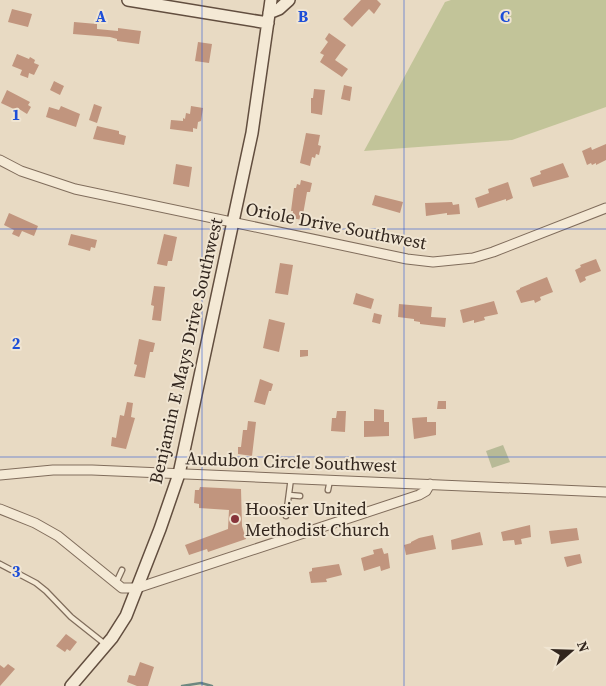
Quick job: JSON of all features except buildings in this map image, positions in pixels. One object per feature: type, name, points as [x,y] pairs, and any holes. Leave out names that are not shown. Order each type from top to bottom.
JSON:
[{"type":"street","points":[[128,0],[269,18],[289,0]]},
{"type":"street","name":"Benjamin E Mays Drive Southwest","points":[[71,686],[106,645],[126,616],[179,474],[252,133],[271,0]]},
{"type":"street","name":"Oriole Drive Southwest","points":[[0,160],[21,171],[75,189],[406,259],[433,262],[456,261],[493,252],[606,208]]},
{"type":"street","name":"Audubon Circle Southwest","points":[[0,475],[53,470],[92,470],[606,492]]},
{"type":"street","points":[[0,510],[35,523],[58,536],[122,588],[138,588],[419,495],[426,491],[430,484]]},
{"type":"lane","points":[[286,516],[291,478]]},
{"type":"lane","points":[[328,490],[330,480]]},
{"type":"lane","points":[[289,495],[300,496]]},
{"type":"lane","points":[[0,564],[36,583],[71,617],[106,645]]},
{"type":"lane","points":[[116,583],[122,570]]},
{"type":"green space","points":[[451,0],[606,0],[606,107],[512,140],[364,151],[445,2]]},
{"type":"green space","points":[[503,445],[510,462],[492,468],[486,451]]},
{"type":"waterway","points":[[182,686],[201,683],[212,686]]},
{"type":"place","name":"Hoosier United Methodist Church","points":[[235,519]]}]
